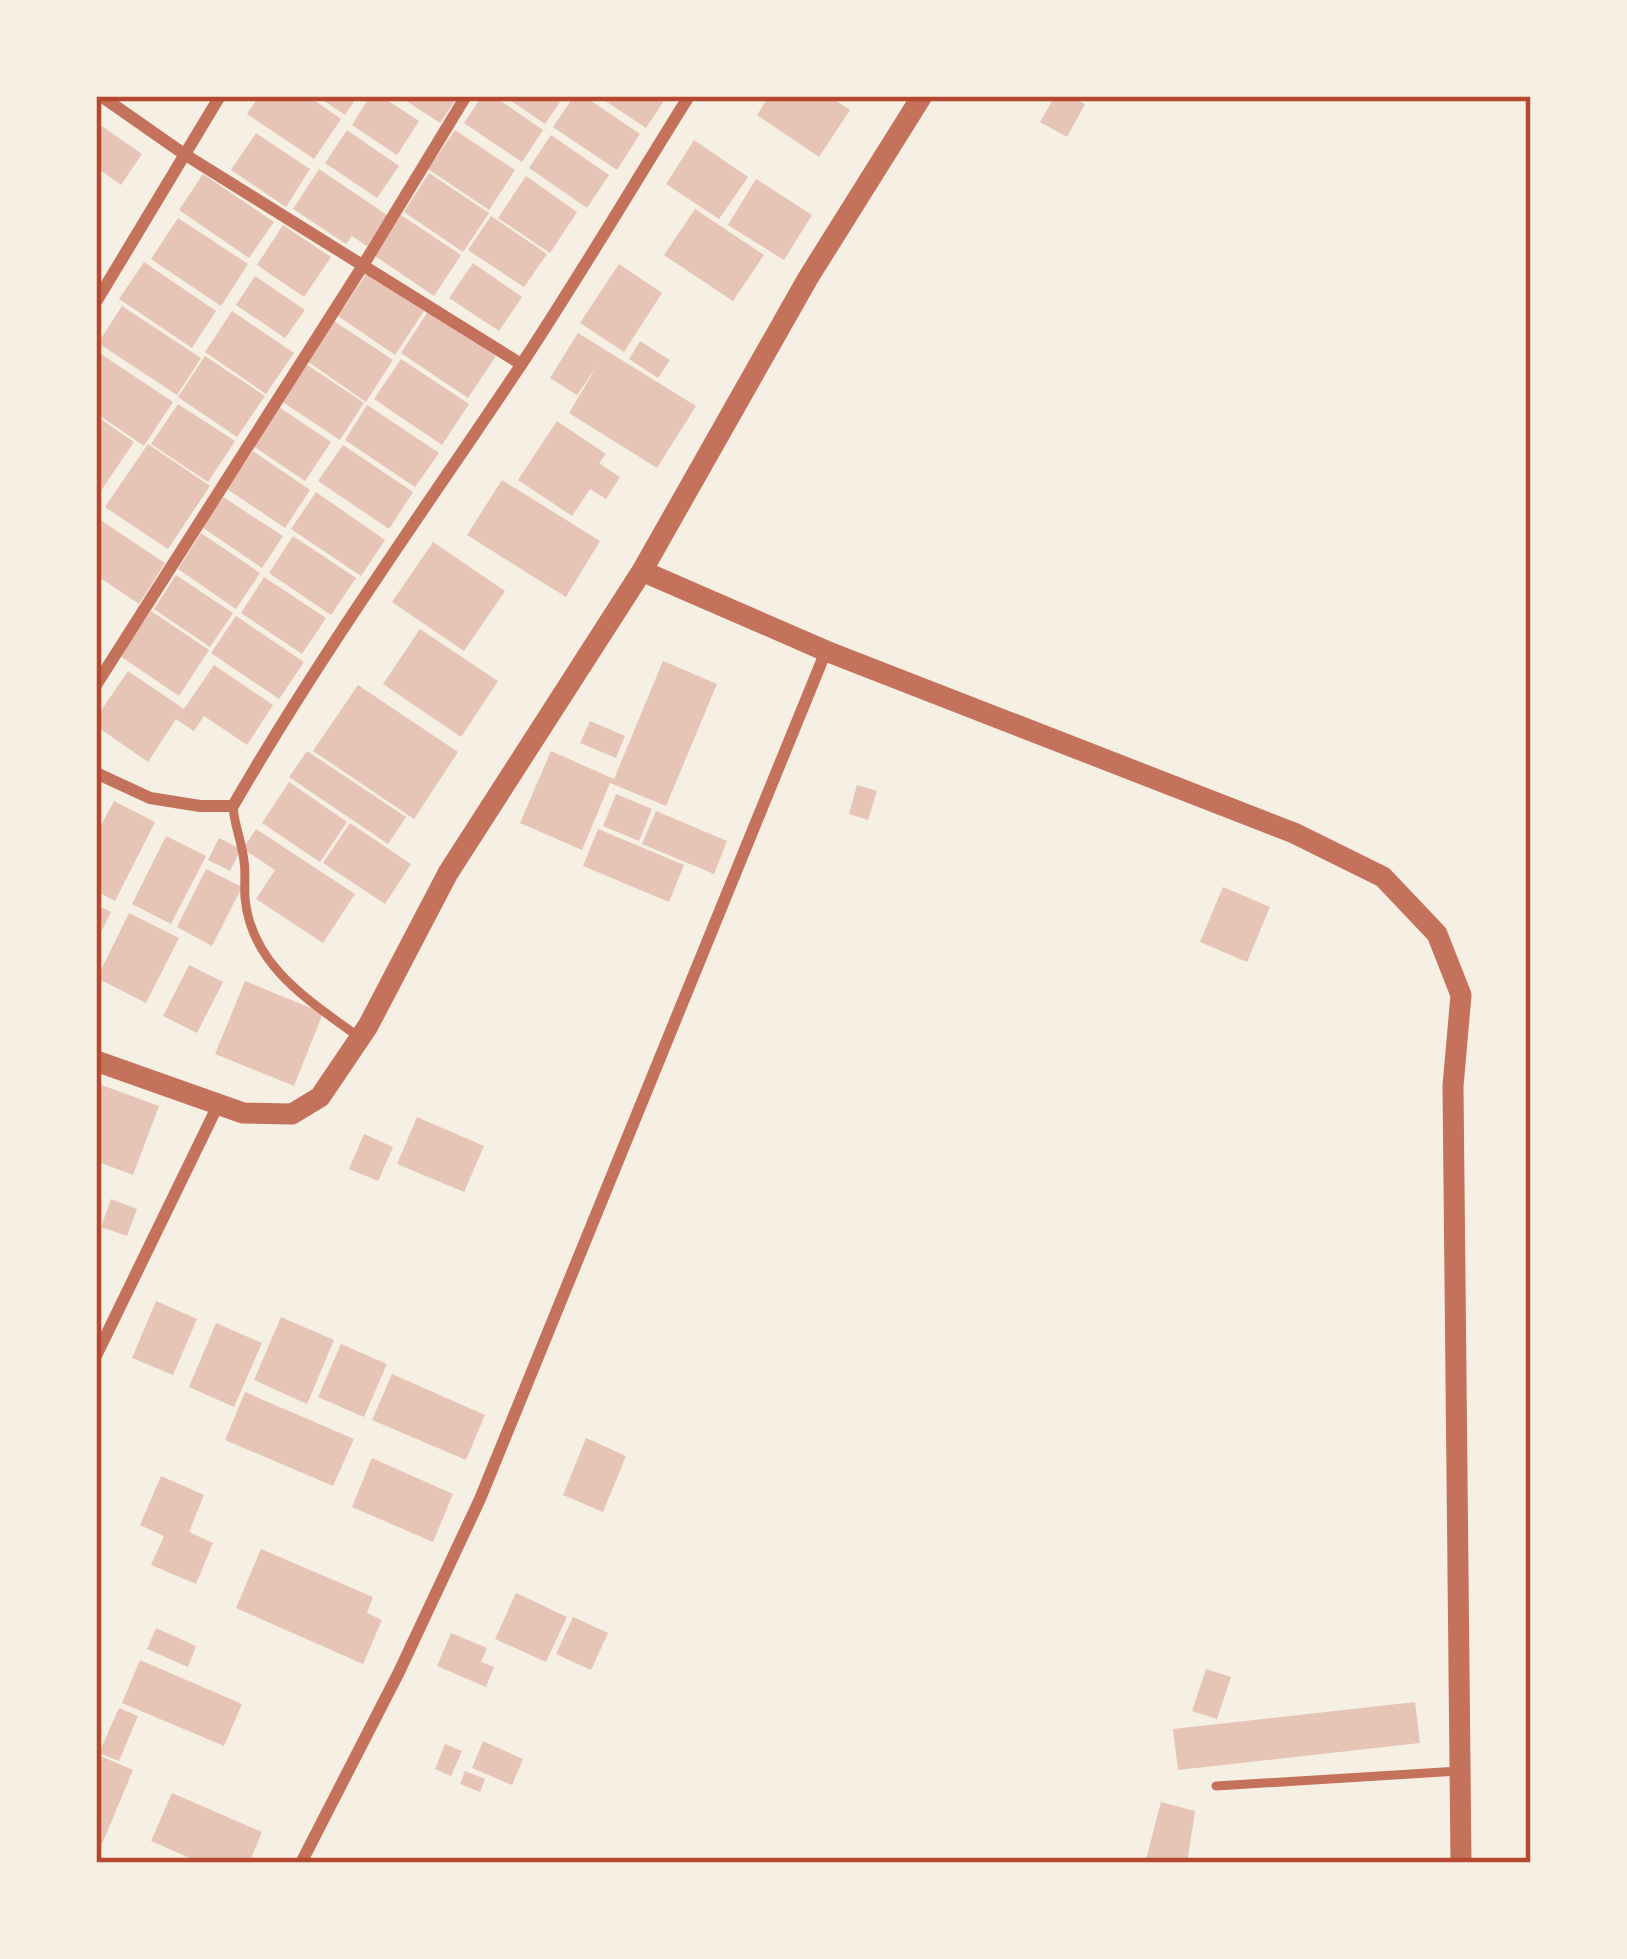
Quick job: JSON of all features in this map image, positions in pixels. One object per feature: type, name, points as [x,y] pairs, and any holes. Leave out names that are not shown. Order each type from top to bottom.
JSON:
[{"type":"street","points":[[101,96],[184,154],[521,364]]},
{"type":"street","points":[[96,302],[220,96]]},
{"type":"street","points":[[96,685],[466,96]]},
{"type":"street","points":[[96,773],[150,798],[232,806],[360,603],[521,364],[689,96]]},
{"type":"street","points":[[96,1061],[243,1113],[292,1114],[320,1097],[360,1038],[448,874],[643,571],[808,278],[922,96]]},
{"type":"street","points":[[643,571],[826,651],[1294,833],[1383,877],[1437,934],[1461,995],[1454,1086],[1461,1863]]},
{"type":"street","points":[[301,1863],[399,1672],[480,1499],[826,651]]},
{"type":"street","points":[[96,1356],[218,1105]]},
{"type":"lane","points":[[232,806],[244,855],[245,897],[255,942],[288,985],[360,1038]]},
{"type":"lane","points":[[1216,1786],[1459,1771]]},
{"type":"building","points":[[259,96],[308,96],[341,119],[314,159],[247,114]]},
{"type":"building","points":[[317,96],[358,96],[345,115]]},
{"type":"building","points":[[370,96],[381,96],[419,121],[397,155],[352,125]]},
{"type":"building","points":[[408,96],[458,96],[440,123],[405,100]]},
{"type":"building","points":[[482,96],[494,96],[543,130],[522,162],[464,123]]},
{"type":"building","points":[[504,96],[564,96],[545,124]]},
{"type":"building","points":[[574,96],[584,96],[640,134],[617,170],[553,127]]},
{"type":"building","points":[[598,96],[667,96],[646,128]]},
{"type":"building","points":[[769,96],[829,96],[850,110],[819,157],[757,115]]},
{"type":"building","points":[[1055,96],[1071,96],[1085,104],[1067,137],[1040,122]]},
{"type":"building","points":[[96,122],[142,154],[121,185],[96,167]]},
{"type":"building","points":[[347,130],[399,166],[377,198],[325,163]]},
{"type":"building","points":[[455,130],[515,170],[489,210],[428,169]]},
{"type":"building","points":[[256,133],[310,169],[286,207],[231,170]]},
{"type":"building","points":[[551,135],[609,175],[587,208],[529,168]]},
{"type":"building","points":[[694,140],[748,177],[719,219],[666,184]]},
{"type":"building","points":[[319,169],[387,215],[367,246],[352,236],[346,244],[293,209]]},
{"type":"building","points":[[429,173],[489,213],[463,252],[404,212]]},
{"type":"building","points":[[203,174],[274,222],[249,258],[179,210]]},
{"type":"building","points":[[526,176],[577,212],[550,253],[498,218]]},
{"type":"building","points":[[756,179],[812,215],[784,260],[728,225]]},
{"type":"building","points":[[695,209],[764,255],[733,301],[664,255]]},
{"type":"building","points":[[401,215],[461,255],[434,296],[375,256]]},
{"type":"building","points":[[491,216],[547,254],[524,287],[468,250]]},
{"type":"building","points":[[178,218],[248,264],[221,306],[151,259]]},
{"type":"building","points":[[283,225],[331,257],[304,297],[257,265]]},
{"type":"building","points":[[144,262],[216,311],[192,348],[119,299]]},
{"type":"building","points":[[473,263],[522,297],[499,331],[449,298]]},
{"type":"building","points":[[619,264],[662,293],[624,352],[580,323]]},
{"type":"building","points":[[367,273],[424,311],[395,355],[338,316]]},
{"type":"building","points":[[255,276],[305,310],[285,338],[236,305]]},
{"type":"building","points":[[122,306],[201,358],[177,395],[98,343]]},
{"type":"building","points":[[429,310],[496,356],[468,398],[401,353]]},
{"type":"building","points":[[232,311],[294,353],[266,394],[205,352]]},
{"type":"building","points":[[334,321],[393,360],[366,402],[307,361]]},
{"type":"building","points":[[578,333],[696,406],[657,468],[569,413],[597,366],[577,395],[550,378]]},
{"type":"building","points":[[640,341],[670,360],[658,378],[629,359]]},
{"type":"building","points":[[98,352],[173,402],[144,446],[96,413]]},
{"type":"building","points":[[205,356],[265,396],[237,437],[178,397]]},
{"type":"building","points":[[401,359],[469,404],[442,445],[374,399]]},
{"type":"building","points":[[306,364],[364,403],[340,440],[281,401]]},
{"type":"building","points":[[178,404],[235,441],[208,482],[151,444]]},
{"type":"building","points":[[367,405],[439,453],[415,487],[345,440]]},
{"type":"building","points":[[279,407],[331,442],[305,481],[253,446]]},
{"type":"building","points":[[96,416],[134,442],[96,498]]},
{"type":"building","points":[[557,421],[606,454],[599,463],[620,477],[606,499],[590,489],[572,516],[518,480]]},
{"type":"building","points":[[148,444],[210,486],[168,549],[105,507]]},
{"type":"building","points":[[343,445],[413,492],[389,529],[318,481]]},
{"type":"building","points":[[253,451],[310,490],[285,528],[227,489]]},
{"type":"building","points":[[502,480],[600,541],[566,597],[467,535]]},
{"type":"building","points":[[316,492],[385,540],[361,576],[291,529]]},
{"type":"building","points":[[223,497],[283,536],[262,568],[202,527]]},
{"type":"building","points":[[96,517],[165,563],[139,604],[96,575]]},
{"type":"building","points":[[201,533],[260,573],[236,609],[178,569]]},
{"type":"building","points":[[293,536],[356,578],[331,615],[269,573]]},
{"type":"building","points":[[433,542],[505,591],[464,651],[392,602]]},
{"type":"building","points":[[176,575],[233,613],[210,647],[154,609]]},
{"type":"building","points":[[264,577],[326,618],[302,654],[241,613]]},
{"type":"building","points":[[151,611],[209,650],[179,696],[120,656]]},
{"type":"building","points":[[236,616],[304,662],[279,699],[211,653]]},
{"type":"building","points":[[420,629],[498,681],[461,737],[383,684]]},
{"type":"building","points":[[663,661],[717,684],[666,806],[610,783],[582,850],[520,823],[551,751],[614,779]]},
{"type":"building","points":[[214,665],[273,705],[247,745],[204,716],[194,731],[176,719],[148,762],[96,726],[96,718],[128,671],[184,709]]},
{"type":"building","points":[[358,685],[458,752],[414,819],[313,751]]},
{"type":"building","points":[[590,721],[625,736],[616,758],[580,743]]},
{"type":"building","points":[[307,751],[406,817],[388,844],[289,777]]},
{"type":"building","points":[[289,782],[347,822],[320,862],[262,823]]},
{"type":"building","points":[[857,785],[877,791],[868,820],[849,814]]},
{"type":"building","points":[[616,794],[652,809],[639,841],[603,826]]},
{"type":"building","points":[[114,801],[155,822],[115,901],[96,891],[96,835]]},
{"type":"building","points":[[656,811],[727,841],[714,874],[642,844]]},
{"type":"building","points":[[350,823],[411,864],[385,904],[323,863]]},
{"type":"building","points":[[256,829],[355,894],[323,943],[256,899],[275,870],[243,849]]},
{"type":"building","points":[[598,829],[684,865],[669,902],[583,866]]},
{"type":"building","points":[[166,836],[206,856],[171,924],[132,904]]},
{"type":"building","points":[[219,838],[241,849],[230,871],[208,860]]},
{"type":"building","points":[[206,869],[242,887],[212,946],[177,927]]},
{"type":"building","points":[[1223,887],[1270,907],[1247,962],[1200,942]]},
{"type":"building","points":[[96,904],[111,912],[96,942]]},
{"type":"building","points":[[129,913],[179,938],[146,1003],[97,978]]},
{"type":"building","points":[[189,965],[223,982],[197,1033],[163,1016]]},
{"type":"building","points":[[245,981],[323,1013],[294,1086],[215,1054]]},
{"type":"building","points":[[96,1083],[159,1106],[133,1175],[96,1161]]},
{"type":"building","points":[[417,1117],[484,1146],[464,1192],[397,1164]]},
{"type":"building","points":[[364,1134],[393,1147],[378,1181],[349,1169]]},
{"type":"building","points":[[111,1199],[137,1209],[127,1236],[101,1227]]},
{"type":"building","points":[[156,1301],[197,1319],[173,1375],[132,1358]]},
{"type":"building","points":[[281,1317],[334,1340],[307,1404],[254,1380]]},
{"type":"building","points":[[216,1323],[262,1343],[234,1407],[189,1387]]},
{"type":"building","points":[[341,1344],[387,1364],[364,1417],[318,1397]]},
{"type":"building","points":[[392,1374],[485,1415],[466,1460],[372,1420]]},
{"type":"building","points":[[245,1392],[354,1439],[333,1486],[225,1440]]},
{"type":"building","points":[[586,1438],[626,1456],[603,1512],[563,1495]]},
{"type":"building","points":[[372,1458],[453,1494],[433,1542],[352,1507]]},
{"type":"building","points":[[161,1476],[204,1495],[189,1532],[213,1543],[196,1584],[151,1565],[164,1536],[140,1525]]},
{"type":"building","points":[[261,1549],[373,1597],[367,1613],[382,1620],[363,1664],[236,1608]]},
{"type":"building","points":[[516,1593],[567,1617],[546,1662],[495,1639]]},
{"type":"building","points":[[573,1617],[608,1633],[591,1670],[556,1654]]},
{"type":"building","points":[[156,1628],[196,1646],[188,1667],[147,1649]]},
{"type":"building","points":[[451,1633],[487,1648],[481,1662],[494,1667],[486,1687],[437,1666]]},
{"type":"building","points":[[140,1660],[242,1704],[224,1746],[122,1703]]},
{"type":"building","points":[[1206,1669],[1231,1677],[1217,1719],[1192,1711]]},
{"type":"building","points":[[1415,1702],[1420,1743],[1178,1770],[1173,1729]]},
{"type":"building","points":[[119,1708],[138,1716],[119,1761],[99,1753]]},
{"type":"building","points":[[483,1741],[523,1759],[512,1785],[472,1768]]},
{"type":"building","points":[[445,1744],[462,1751],[451,1776],[435,1769]]},
{"type":"building","points":[[98,1755],[133,1770],[102,1844],[96,1841]]},
{"type":"building","points":[[465,1771],[485,1779],[480,1792],[460,1784]]},
{"type":"building","points":[[172,1793],[262,1832],[249,1863],[201,1863],[151,1841]]},
{"type":"building","points":[[1161,1802],[1195,1811],[1187,1863],[1145,1863]]}]
